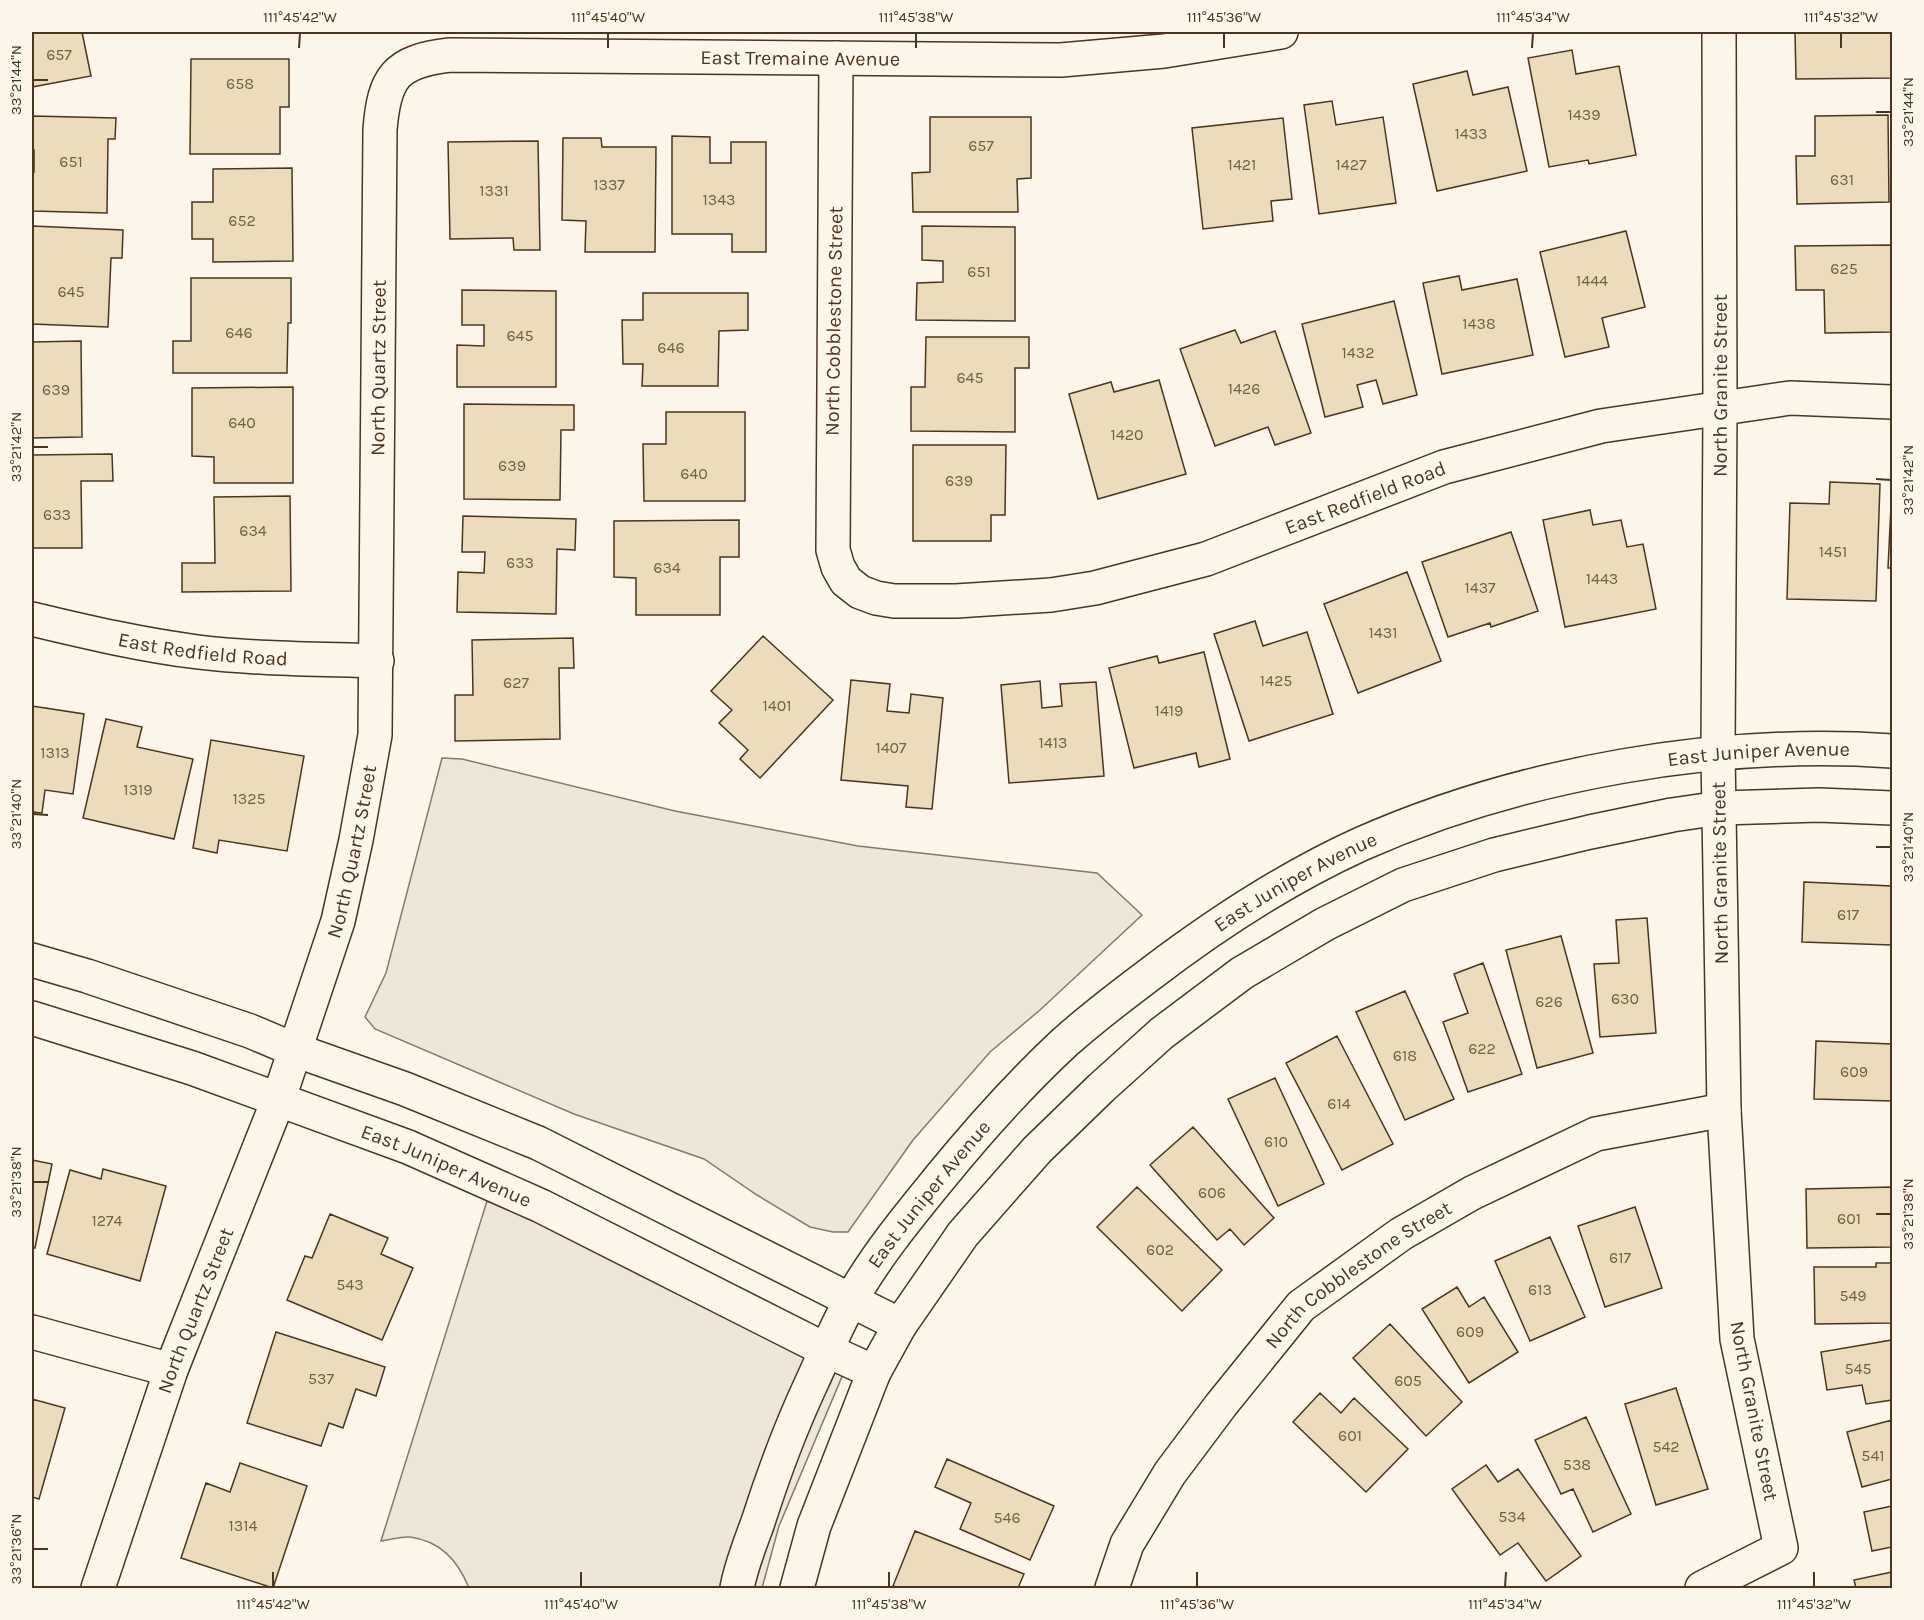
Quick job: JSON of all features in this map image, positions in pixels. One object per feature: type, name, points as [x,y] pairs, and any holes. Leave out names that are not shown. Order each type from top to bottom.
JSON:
[{"type":"street","name":"North Granite Street","points":[[1702,1588],[1781,1548],[1737,1339],[1724,1110],[1718,754],[1719,32]]},
{"type":"street","name":"East Tremaine Avenue","points":[[394,76],[409,65],[428,57],[450,55],[1061,60],[1164,51],[1267,33]]},
{"type":"street","name":"North Cobblestone Street","points":[[836,58],[832,531],[836,558],[846,581]]},
{"type":"street","name":"North Quartz Street","points":[[98,1588],[171,1370],[279,1098],[338,921],[356,840],[375,735],[380,130],[385,93],[394,76]]},
{"type":"street","name":"East Redfield Road","points":[[846,581],[860,592],[894,601],[1004,599],[1095,588],[1206,559],[1444,467],[1601,426],[1791,398],[1893,402]]},
{"type":"street","name":"East Redfield Road","points":[[32,619],[198,652],[377,661]]},
{"type":"street","name":"East Juniper Avenue","points":[[839,1324],[872,1266],[915,1207],[999,1110],[1065,1043],[1123,995],[1200,937],[1273,888],[1361,844],[1440,813],[1521,788],[1602,769],[1718,754],[1799,750],[1893,751]]},
{"type":"street","points":[[797,1588],[814,1526],[887,1348],[963,1234],[1037,1150],[1162,1033],[1242,973],[1325,924],[1403,885],[1494,855],[1660,818],[1720,808],[1819,805],[1893,808]]},
{"type":"street","name":"East Juniper Avenue","points":[[32,960],[250,1030],[295,1050],[405,1089],[538,1143],[839,1324],[887,1348]]},
{"type":"street","name":"East Juniper Avenue","points":[[32,1018],[192,1068],[408,1147],[541,1206],[839,1324],[887,1348]]},
{"type":"street","name":"North Cobblestone Street","points":[[1112,1588],[1127,1544],[1170,1473],[1221,1404],[1301,1306],[1401,1234],[1472,1193],[1596,1134],[1724,1110]]},
{"type":"street","points":[[737,1588],[767,1494],[796,1416],[839,1324]]},
{"type":"street","points":[[32,1332],[171,1370]]},
{"type":"shaded area","points":[[442,758],[462,759],[675,811],[858,846],[1097,873],[1142,915],[1040,1010],[990,1052],[913,1140],[848,1232],[833,1232],[810,1227],[704,1159],[574,1114],[375,1029],[365,1017],[386,973]]},
{"type":"shaded area","points":[[487,1201],[652,1266],[849,1360],[779,1526],[762,1588],[469,1588],[454,1561],[431,1543],[407,1537],[381,1541]]},
{"type":"building","points":[[32,32],[82,32],[91,76],[32,87]]},
{"type":"building","points":[[1795,32],[1892,32],[1892,78],[1796,79]]},
{"type":"building","points":[[1572,50],[1576,74],[1619,66],[1636,155],[1589,164],[1588,160],[1549,167],[1528,58]]},
{"type":"building","points":[[191,59],[289,59],[289,107],[280,107],[280,154],[190,154]]},
{"type":"building","points":[[1467,71],[1473,95],[1508,87],[1527,171],[1437,191],[1413,84]]},
{"type":"building","points":[[1332,101],[1336,125],[1383,117],[1396,203],[1319,214],[1304,105]]},
{"type":"building","points":[[1888,115],[1889,202],[1797,204],[1796,156],[1815,156],[1815,116]]},
{"type":"building","points":[[32,116],[116,118],[115,139],[108,139],[107,213],[32,211],[34,150],[32,150]]},
{"type":"building","points":[[930,117],[1031,117],[1031,178],[1017,179],[1018,212],[913,212],[912,173],[930,172]]},
{"type":"building","points":[[1283,118],[1292,199],[1271,201],[1273,221],[1203,229],[1192,128]]},
{"type":"building","points":[[672,136],[710,137],[710,163],[731,163],[731,142],[766,142],[766,252],[732,252],[732,234],[672,234]]},
{"type":"building","points":[[563,138],[601,138],[602,147],[656,147],[655,252],[585,252],[586,221],[562,220]]},
{"type":"building","points":[[538,141],[540,250],[514,250],[513,238],[450,239],[448,142]]},
{"type":"building","points":[[292,168],[293,261],[213,262],[213,239],[192,239],[192,202],[213,202],[213,169]]},
{"type":"building","points":[[32,226],[123,230],[122,258],[111,258],[108,327],[32,324]]},
{"type":"building","points":[[922,226],[1015,227],[1015,321],[916,320],[917,283],[943,282],[943,261],[922,260]]},
{"type":"building","points":[[1626,231],[1645,307],[1602,318],[1609,347],[1565,357],[1540,252]]},
{"type":"building","points":[[1892,245],[1892,332],[1825,333],[1824,290],[1796,290],[1795,246]]},
{"type":"building","points":[[1459,276],[1462,290],[1517,279],[1533,355],[1442,374],[1423,283]]},
{"type":"building","points":[[191,278],[291,278],[291,323],[288,323],[287,373],[173,373],[173,341],[191,341]]},
{"type":"building","points":[[462,290],[556,291],[556,387],[457,387],[457,345],[484,346],[484,325],[462,325]]},
{"type":"building","points":[[643,293],[748,293],[748,330],[719,331],[718,386],[642,386],[643,364],[623,364],[622,320],[643,320]]},
{"type":"building","points":[[1394,301],[1417,395],[1383,404],[1376,380],[1357,385],[1363,407],[1325,417],[1302,324]]},
{"type":"building","points":[[1235,330],[1241,343],[1275,331],[1311,433],[1275,445],[1268,427],[1215,446],[1180,349]]},
{"type":"building","points":[[926,337],[1029,337],[1029,368],[1015,368],[1015,432],[911,431],[911,387],[925,387]]},
{"type":"building","points":[[81,341],[82,437],[32,438],[32,342]]},
{"type":"building","points":[[1159,380],[1186,474],[1098,499],[1069,394],[1111,382],[1114,392]]},
{"type":"building","points":[[293,387],[293,483],[214,483],[214,457],[192,456],[192,388]]},
{"type":"building","points":[[464,404],[574,405],[574,430],[561,430],[560,500],[464,499]]},
{"type":"building","points":[[666,412],[745,412],[745,501],[644,501],[643,444],[666,444]]},
{"type":"building","points":[[913,445],[1006,445],[1005,515],[991,515],[991,541],[913,541]]},
{"type":"building","points":[[112,454],[113,481],[81,481],[82,548],[32,548],[32,455]]},
{"type":"building","points":[[1830,482],[1880,484],[1876,601],[1787,599],[1790,503],[1829,504]]},
{"type":"building","points":[[1892,485],[1892,568],[1888,568]]},
{"type":"building","points":[[290,496],[291,591],[182,592],[182,563],[215,563],[214,497]]},
{"type":"building","points":[[1590,510],[1593,525],[1621,520],[1627,547],[1643,544],[1656,609],[1565,627],[1543,520]]},
{"type":"building","points":[[463,516],[576,519],[575,550],[557,549],[556,614],[457,612],[458,572],[484,573],[485,552],[462,552]]},
{"type":"building","points":[[739,520],[739,557],[720,557],[720,615],[636,615],[636,578],[614,577],[614,521]]},
{"type":"building","points":[[1511,532],[1538,611],[1491,627],[1490,623],[1448,637],[1422,562]]},
{"type":"building","points":[[1407,572],[1441,661],[1358,693],[1324,604]]},
{"type":"building","points":[[1255,621],[1263,646],[1307,632],[1333,714],[1249,741],[1214,634]]},
{"type":"building","points":[[763,636],[833,700],[760,778],[740,759],[748,750],[719,723],[732,710],[711,691]]},
{"type":"building","points":[[573,638],[574,668],[559,668],[560,739],[455,741],[455,695],[473,695],[472,640]]},
{"type":"building","points":[[1204,652],[1230,759],[1199,767],[1196,753],[1134,768],[1109,668],[1157,656],[1159,663]]},
{"type":"building","points":[[851,680],[890,684],[887,711],[909,713],[911,694],[943,698],[932,809],[906,807],[908,786],[841,780]]},
{"type":"building","points":[[1040,681],[1042,708],[1062,706],[1060,684],[1096,682],[1104,776],[1009,783],[1001,685]]},
{"type":"building","points":[[32,706],[84,714],[73,794],[45,790],[42,813],[32,812]]},
{"type":"building","points":[[106,719],[142,727],[137,747],[193,759],[174,839],[83,818]]},
{"type":"building","points":[[211,740],[304,756],[287,851],[219,840],[217,853],[193,848]]},
{"type":"building","points":[[1804,882],[1892,886],[1892,945],[1802,942]]},
{"type":"building","points":[[1647,918],[1656,1033],[1600,1037],[1594,964],[1619,963],[1616,920]]},
{"type":"building","points":[[1561,936],[1593,1053],[1537,1068],[1506,950]]},
{"type":"building","points":[[1483,963],[1522,1074],[1468,1092],[1443,1022],[1468,1013],[1454,974]]},
{"type":"building","points":[[1405,991],[1454,1099],[1405,1120],[1356,1012]]},
{"type":"building","points":[[1337,1036],[1393,1144],[1342,1170],[1286,1063]]},
{"type":"building","points":[[1816,1041],[1892,1044],[1892,1101],[1814,1099]]},
{"type":"building","points":[[1275,1078],[1324,1184],[1278,1206],[1228,1099]]},
{"type":"building","points":[[1193,1127],[1274,1218],[1244,1245],[1230,1229],[1217,1240],[1150,1165]]},
{"type":"building","points":[[32,1160],[52,1164],[35,1248],[32,1248]]},
{"type":"building","points":[[103,1169],[166,1186],[140,1281],[47,1254],[70,1170],[101,1179]]},
{"type":"building","points":[[1137,1187],[1222,1270],[1182,1311],[1097,1227]]},
{"type":"building","points":[[1892,1187],[1892,1247],[1807,1248],[1806,1189]]},
{"type":"building","points":[[1635,1207],[1662,1288],[1605,1307],[1578,1226]]},
{"type":"building","points":[[330,1214],[388,1238],[381,1254],[413,1268],[382,1340],[287,1300],[305,1256],[312,1258]]},
{"type":"building","points":[[1550,1237],[1585,1317],[1530,1341],[1495,1261]]},
{"type":"building","points":[[1876,1263],[1892,1263],[1892,1323],[1815,1324],[1814,1267],[1876,1267]]},
{"type":"building","points":[[1457,1287],[1469,1307],[1484,1297],[1518,1352],[1469,1383],[1422,1309]]},
{"type":"building","points":[[1390,1324],[1462,1402],[1426,1436],[1353,1358]]},
{"type":"building","points":[[276,1332],[385,1367],[376,1396],[356,1389],[343,1428],[329,1423],[321,1446],[247,1423]]},
{"type":"building","points":[[1892,1340],[1892,1400],[1866,1404],[1862,1385],[1827,1390],[1821,1352]]},
{"type":"building","points":[[1676,1388],[1708,1489],[1656,1505],[1625,1404]]},
{"type":"building","points":[[1320,1393],[1341,1413],[1354,1398],[1408,1449],[1366,1492],[1293,1422]]},
{"type":"building","points":[[32,1399],[65,1408],[39,1499],[32,1497]]},
{"type":"building","points":[[1586,1417],[1631,1514],[1593,1532],[1573,1489],[1561,1494],[1535,1440]]},
{"type":"building","points":[[1892,1420],[1892,1479],[1862,1487],[1847,1432]]},
{"type":"building","points":[[947,1459],[1054,1506],[1030,1560],[960,1529],[971,1503],[935,1487]]},
{"type":"building","points":[[240,1463],[307,1486],[273,1588],[181,1558],[206,1483],[230,1492]]},
{"type":"building","points":[[1486,1465],[1498,1482],[1518,1469],[1581,1556],[1546,1581],[1518,1543],[1500,1555],[1452,1489]]},
{"type":"building","points":[[1892,1506],[1892,1547],[1872,1551],[1864,1512]]},
{"type":"building","points":[[915,1531],[1024,1574],[1018,1588],[900,1588],[893,1586]]},
{"type":"building","points":[[1892,1572],[1892,1588],[1856,1588],[1854,1580]]}]
